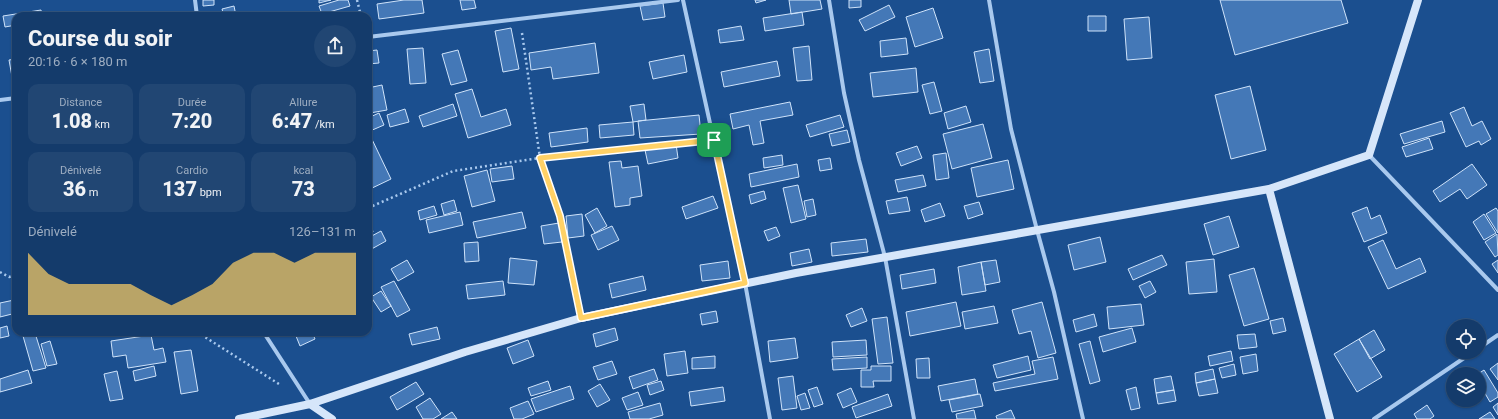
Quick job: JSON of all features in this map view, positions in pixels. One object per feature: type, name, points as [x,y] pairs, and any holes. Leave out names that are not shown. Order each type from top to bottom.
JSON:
[{"type":"street","points":[[195,0],[196,12]]},
{"type":"street","points":[[372,36],[678,0]]},
{"type":"street","points":[[683,0],[745,283],[770,419]]},
{"type":"street","points":[[829,0],[846,101],[859,160],[885,257],[914,419]]},
{"type":"street","points":[[989,0],[1011,129],[1054,292],[1083,419]]},
{"type":"street","points":[[1369,155],[1418,0]]},
{"type":"street","points":[[0,100],[12,98]]},
{"type":"street","points":[[238,419],[310,404],[465,352],[581,318],[745,283],[1269,189],[1369,155]]},
{"type":"street","points":[[1369,155],[1498,290]]},
{"type":"street","points":[[1269,189],[1330,419]]},
{"type":"street","points":[[1486,343],[1498,335]]},
{"type":"street","points":[[266,336],[310,404],[332,419]]},
{"type":"street","points":[[1374,419],[1463,359]]},
{"type":"path","points":[[356,0],[360,12]]},
{"type":"path","points":[[520,18],[540,158],[560,216],[581,318]]},
{"type":"path","points":[[372,206],[453,171],[540,158],[714,140]]},
{"type":"path","points":[[0,272],[9,277],[12,276]]},
{"type":"path","points":[[203,336],[283,387]]},
{"type":"building","points":[[203,0],[214,0],[214,5],[203,6]]},
{"type":"building","points":[[319,0],[331,0],[319,3]]},
{"type":"building","points":[[339,0],[348,0],[350,6],[329,12],[321,12],[319,6]]},
{"type":"building","points":[[404,0],[422,0],[424,13],[379,19],[377,4]]},
{"type":"building","points":[[460,0],[474,0],[476,8],[462,10]]},
{"type":"building","points":[[755,0],[766,0],[756,3]]},
{"type":"building","points":[[789,0],[820,0],[822,9],[791,14]]},
{"type":"building","points":[[849,0],[861,0],[861,7],[849,8]]},
{"type":"building","points":[[1220,0],[1341,0],[1348,23],[1235,55]]},
{"type":"building","points":[[663,3],[665,17],[643,20],[640,6]]},
{"type":"building","points":[[889,5],[895,17],[865,31],[859,20]]},
{"type":"building","points":[[234,6],[235,12],[223,12],[222,9]]},
{"type":"building","points":[[933,8],[943,38],[915,47],[906,17]]},
{"type":"building","points":[[41,10],[41,12],[28,12]]},
{"type":"building","points":[[802,12],[804,25],[765,31],[763,18]]},
{"type":"building","points":[[12,15],[12,26],[5,27],[3,16]]},
{"type":"building","points":[[1088,16],[1106,16],[1106,31],[1088,31]]},
{"type":"building","points":[[1149,17],[1152,58],[1127,60],[1124,19]]},
{"type":"building","points":[[741,26],[744,40],[720,43],[718,30]]},
{"type":"building","points":[[511,28],[519,69],[503,72],[495,31]]},
{"type":"building","points":[[906,38],[908,54],[881,57],[880,41]]},
{"type":"building","points":[[595,43],[599,73],[553,79],[551,67],[531,70],[529,53]]},
{"type":"building","points":[[809,46],[812,80],[797,81],[793,48]]},
{"type":"building","points":[[423,48],[426,83],[410,84],[407,49]]},
{"type":"building","points":[[989,49],[994,81],[980,83],[974,52]]},
{"type":"building","points":[[377,50],[379,63],[372,64],[372,51]]},
{"type":"building","points":[[458,50],[467,81],[451,85],[442,54]]},
{"type":"building","points":[[684,55],[687,72],[653,79],[649,62]]},
{"type":"building","points":[[9,60],[12,60],[12,77]]},
{"type":"building","points":[[777,61],[780,76],[724,87],[721,72]]},
{"type":"building","points":[[916,68],[918,92],[873,97],[870,73]]},
{"type":"building","points":[[934,82],[942,111],[930,114],[922,85]]},
{"type":"building","points":[[382,85],[387,110],[372,113],[372,87]]},
{"type":"building","points":[[1250,86],[1266,150],[1231,159],[1215,95]]},
{"type":"building","points":[[472,89],[481,117],[506,109],[511,125],[468,138],[455,94]]},
{"type":"building","points":[[790,102],[793,115],[760,121],[764,143],[753,145],[749,125],[733,129],[730,114]]},
{"type":"building","points":[[453,104],[457,116],[423,127],[419,116]]},
{"type":"building","points":[[644,104],[646,120],[633,122],[630,106]]},
{"type":"building","points":[[966,106],[971,122],[948,129],[944,113]]},
{"type":"building","points":[[1464,107],[1472,126],[1482,121],[1491,139],[1481,145],[1479,141],[1466,147],[1450,113]]},
{"type":"building","points":[[405,109],[409,122],[390,127],[387,115]]},
{"type":"building","points":[[379,113],[384,125],[372,130],[372,116]]},
{"type":"building","points":[[699,115],[701,134],[640,138],[638,121]]},
{"type":"building","points":[[840,115],[844,127],[810,137],[806,125]]},
{"type":"building","points":[[1442,121],[1445,132],[1404,144],[1400,134]]},
{"type":"building","points":[[633,122],[634,135],[600,138],[599,125]]},
{"type":"building","points":[[983,124],[992,158],[952,169],[943,134]]},
{"type":"building","points":[[587,128],[588,142],[551,147],[549,133]]},
{"type":"building","points":[[847,130],[850,142],[832,146],[829,134]]},
{"type":"building","points":[[1429,138],[1433,149],[1406,157],[1402,147]]},
{"type":"building","points":[[372,139],[391,179],[372,188]]},
{"type":"building","points":[[676,144],[678,158],[648,164],[645,150]]},
{"type":"building","points":[[917,146],[922,158],[901,166],[896,153]]},
{"type":"building","points":[[946,153],[949,178],[936,180],[933,155]]},
{"type":"building","points":[[782,155],[783,165],[764,168],[763,158]]},
{"type":"building","points":[[830,158],[832,169],[820,171],[818,160]]},
{"type":"building","points":[[1008,160],[1014,189],[977,197],[971,168]]},
{"type":"building","points":[[621,161],[622,168],[638,166],[642,196],[630,198],[630,205],[615,207],[609,162]]},
{"type":"building","points":[[797,164],[799,177],[751,187],[749,174]]},
{"type":"building","points":[[1472,164],[1487,185],[1467,199],[1460,189],[1440,202],[1433,191]]},
{"type":"building","points":[[512,166],[514,179],[492,182],[490,169]]},
{"type":"building","points":[[487,170],[495,201],[472,207],[464,176]]},
{"type":"building","points":[[923,175],[926,186],[898,192],[895,180]]},
{"type":"building","points":[[798,185],[806,219],[791,223],[783,188]]},
{"type":"building","points":[[764,191],[766,199],[751,204],[749,195]]},
{"type":"building","points":[[713,196],[718,208],[686,219],[682,207]]},
{"type":"building","points":[[907,197],[910,211],[889,214],[886,201]]},
{"type":"building","points":[[813,199],[816,215],[807,217],[804,201]]},
{"type":"building","points":[[454,200],[457,211],[444,215],[441,204]]},
{"type":"building","points":[[979,202],[983,214],[968,219],[964,206]]},
{"type":"building","points":[[940,203],[945,216],[925,222],[921,210]]},
{"type":"building","points":[[434,206],[437,215],[420,220],[418,211]]},
{"type":"building","points":[[1367,207],[1371,219],[1380,215],[1387,233],[1364,242],[1352,213]]},
{"type":"building","points":[[597,208],[607,226],[595,233],[585,215]]},
{"type":"building","points":[[1496,208],[1498,211],[1498,233],[1486,214]]},
{"type":"building","points":[[460,212],[463,225],[429,233],[426,220]]},
{"type":"building","points":[[522,212],[526,228],[477,238],[473,222]]},
{"type":"building","points":[[582,214],[584,236],[568,238],[566,216]]},
{"type":"building","points":[[1484,214],[1496,233],[1484,240],[1473,222]]},
{"type":"building","points":[[1229,216],[1239,247],[1213,255],[1204,224]]},
{"type":"building","points":[[559,223],[562,242],[544,244],[541,226]]},
{"type":"building","points":[[612,226],[619,240],[598,250],[591,235]]},
{"type":"building","points":[[776,227],[780,236],[768,241],[764,231]]},
{"type":"building","points":[[381,231],[386,241],[372,249],[372,236]]},
{"type":"building","points":[[1497,234],[1498,255],[1495,257],[1485,242]]},
{"type":"building","points":[[1100,237],[1106,262],[1074,270],[1068,245]]},
{"type":"building","points":[[866,239],[868,252],[832,256],[831,243]]},
{"type":"building","points":[[1383,240],[1396,269],[1420,258],[1426,272],[1388,289],[1368,247]]},
{"type":"building","points":[[478,242],[479,261],[465,262],[464,243]]},
{"type":"building","points":[[809,249],[812,262],[792,266],[790,253]]},
{"type":"building","points":[[1162,255],[1167,265],[1133,280],[1128,269]]},
{"type":"building","points":[[510,258],[537,261],[534,285],[508,283]]},
{"type":"building","points":[[1214,259],[1217,292],[1189,294],[1186,262]]},
{"type":"building","points":[[407,260],[414,272],[398,281],[391,269]]},
{"type":"building","points":[[996,260],[1000,282],[985,285],[981,262]]},
{"type":"building","points":[[1498,260],[1498,273],[1492,264]]},
{"type":"building","points":[[728,261],[730,278],[702,281],[700,265]]},
{"type":"building","points":[[981,262],[986,291],[962,295],[958,267]]},
{"type":"building","points":[[1254,268],[1269,319],[1244,326],[1229,275]]},
{"type":"building","points":[[934,269],[936,283],[902,289],[900,275]]},
{"type":"building","points":[[643,276],[646,290],[612,298],[609,284]]},
{"type":"building","points":[[394,281],[410,310],[397,317],[381,287]]},
{"type":"building","points":[[503,281],[505,295],[468,299],[466,285]]},
{"type":"building","points":[[1150,281],[1156,292],[1145,298],[1139,286]]},
{"type":"building","points":[[381,291],[391,306],[381,312],[372,296]]},
{"type":"building","points":[[12,300],[12,314],[0,317],[0,303]]},
{"type":"building","points":[[956,302],[961,326],[910,336],[906,312]]},
{"type":"building","points":[[1042,302],[1056,353],[1038,358],[1031,331],[1019,334],[1012,310]]},
{"type":"building","points":[[1141,304],[1144,325],[1109,329],[1107,307]]},
{"type":"building","points":[[994,306],[998,323],[965,329],[962,312]]},
{"type":"building","points":[[862,308],[867,321],[851,327],[846,315]]},
{"type":"building","points":[[716,311],[718,322],[702,325],[700,314]]},
{"type":"building","points":[[1094,314],[1097,326],[1076,332],[1073,320]]},
{"type":"building","points":[[887,317],[893,363],[878,364],[872,319]]},
{"type":"building","points":[[1283,318],[1286,331],[1273,334],[1270,321]]},
{"type":"building","points":[[7,326],[9,336],[0,338],[0,328]]},
{"type":"building","points":[[437,327],[440,339],[412,345],[409,334]]},
{"type":"building","points":[[615,328],[618,340],[596,347],[593,334]]},
{"type":"building","points":[[1132,328],[1136,342],[1103,352],[1099,337]]},
{"type":"building","points":[[1374,330],[1385,350],[1370,359],[1359,339]]},
{"type":"building","points":[[1255,334],[1257,347],[1239,349],[1237,335]]},
{"type":"building","points":[[23,336],[36,336],[46,368],[33,371]]},
{"type":"building","points":[[151,336],[154,350],[163,348],[166,362],[128,368],[126,355],[113,357],[111,341]]},
{"type":"building","points":[[296,336],[314,336],[315,339],[300,346]]},
{"type":"building","points":[[795,338],[798,358],[770,362],[768,341]]},
{"type":"building","points":[[1359,339],[1382,377],[1357,392],[1334,354]]},
{"type":"building","points":[[528,340],[534,356],[513,364],[507,348]]},
{"type":"building","points":[[866,340],[867,355],[833,357],[832,342]]},
{"type":"building","points":[[50,341],[57,364],[47,366],[41,344]]},
{"type":"building","points":[[1090,341],[1100,381],[1090,384],[1079,344]]},
{"type":"building","points":[[191,350],[198,391],[181,394],[174,352]]},
{"type":"building","points":[[685,351],[688,373],[667,376],[664,354]]},
{"type":"building","points":[[1231,351],[1233,361],[1210,366],[1208,356]]},
{"type":"building","points":[[1256,354],[1258,371],[1243,374],[1240,357]]},
{"type":"building","points":[[715,356],[715,368],[692,369],[692,358]]},
{"type":"building","points":[[1028,356],[1031,370],[997,378],[993,365]]},
{"type":"building","points":[[867,357],[867,368],[833,370],[832,359]]},
{"type":"building","points":[[1053,357],[1058,379],[995,391],[993,383],[1035,374],[1032,361]]},
{"type":"building","points":[[929,358],[930,378],[917,378],[916,359]]},
{"type":"building","points":[[612,361],[617,374],[598,380],[593,367]]},
{"type":"building","points":[[1498,363],[1498,380],[1490,369]]},
{"type":"building","points":[[1234,364],[1236,375],[1222,378],[1219,368]]},
{"type":"building","points":[[154,366],[156,376],[135,381],[133,371]]},
{"type":"building","points":[[871,366],[891,366],[891,381],[873,381],[874,387],[861,387],[861,370],[871,370]]},
{"type":"building","points":[[654,369],[658,380],[633,389],[629,377]]},
{"type":"building","points":[[1213,369],[1215,379],[1196,383],[1195,373]]},
{"type":"building","points":[[28,370],[32,383],[0,392],[0,379]]},
{"type":"building","points":[[117,371],[123,399],[110,401],[104,374]]},
{"type":"building","points":[[1486,373],[1498,393],[1498,397],[1490,402],[1486,395]]},
{"type":"building","points":[[793,376],[797,408],[782,410],[778,378]]},
{"type":"building","points":[[1171,376],[1174,390],[1156,393],[1154,379]]},
{"type":"building","points":[[975,379],[978,394],[941,401],[938,386]]},
{"type":"building","points":[[1215,379],[1218,393],[1199,396],[1196,383]]},
{"type":"building","points":[[548,381],[551,390],[531,396],[528,388]]},
{"type":"building","points":[[661,381],[664,390],[650,395],[647,385]]},
{"type":"building","points":[[416,382],[424,394],[397,410],[390,397]]},
{"type":"building","points":[[600,384],[610,400],[597,407],[588,391]]},
{"type":"building","points":[[570,386],[574,399],[536,412],[531,399]]},
{"type":"building","points":[[723,387],[725,401],[691,406],[689,392]]},
{"type":"building","points":[[817,387],[823,404],[814,407],[808,390]]},
{"type":"building","points":[[1136,387],[1140,408],[1131,410],[1126,390]]},
{"type":"building","points":[[851,388],[857,402],[843,408],[837,394]]},
{"type":"building","points":[[1174,390],[1176,401],[1158,404],[1156,393]]},
{"type":"building","points":[[638,392],[643,405],[627,410],[622,398]]},
{"type":"building","points":[[805,393],[810,408],[801,410],[797,396]]},
{"type":"building","points":[[888,394],[892,406],[856,418],[852,407]]},
{"type":"building","points":[[980,394],[983,406],[952,412],[949,400]]},
{"type":"building","points":[[430,398],[441,414],[433,419],[423,419],[416,407]]},
{"type":"building","points":[[528,401],[534,414],[522,419],[514,419],[510,408]]},
{"type":"building","points":[[660,403],[663,415],[649,419],[630,419],[628,412]]},
{"type":"building","points":[[1498,403],[1498,415],[1493,407]]},
{"type":"building","points":[[1427,405],[1434,416],[1430,419],[1417,419],[1414,414]]},
{"type":"building","points":[[974,410],[976,419],[957,419],[956,414]]},
{"type":"building","points":[[1011,410],[1015,419],[997,419],[996,416]]},
{"type":"building","points":[[452,412],[457,419],[441,419]]},
{"type":"building","points":[[1490,412],[1495,419],[1479,419]]},
{"type":"route","points":[[714,140],[745,283],[581,318],[560,216],[540,158],[714,140]]}]
